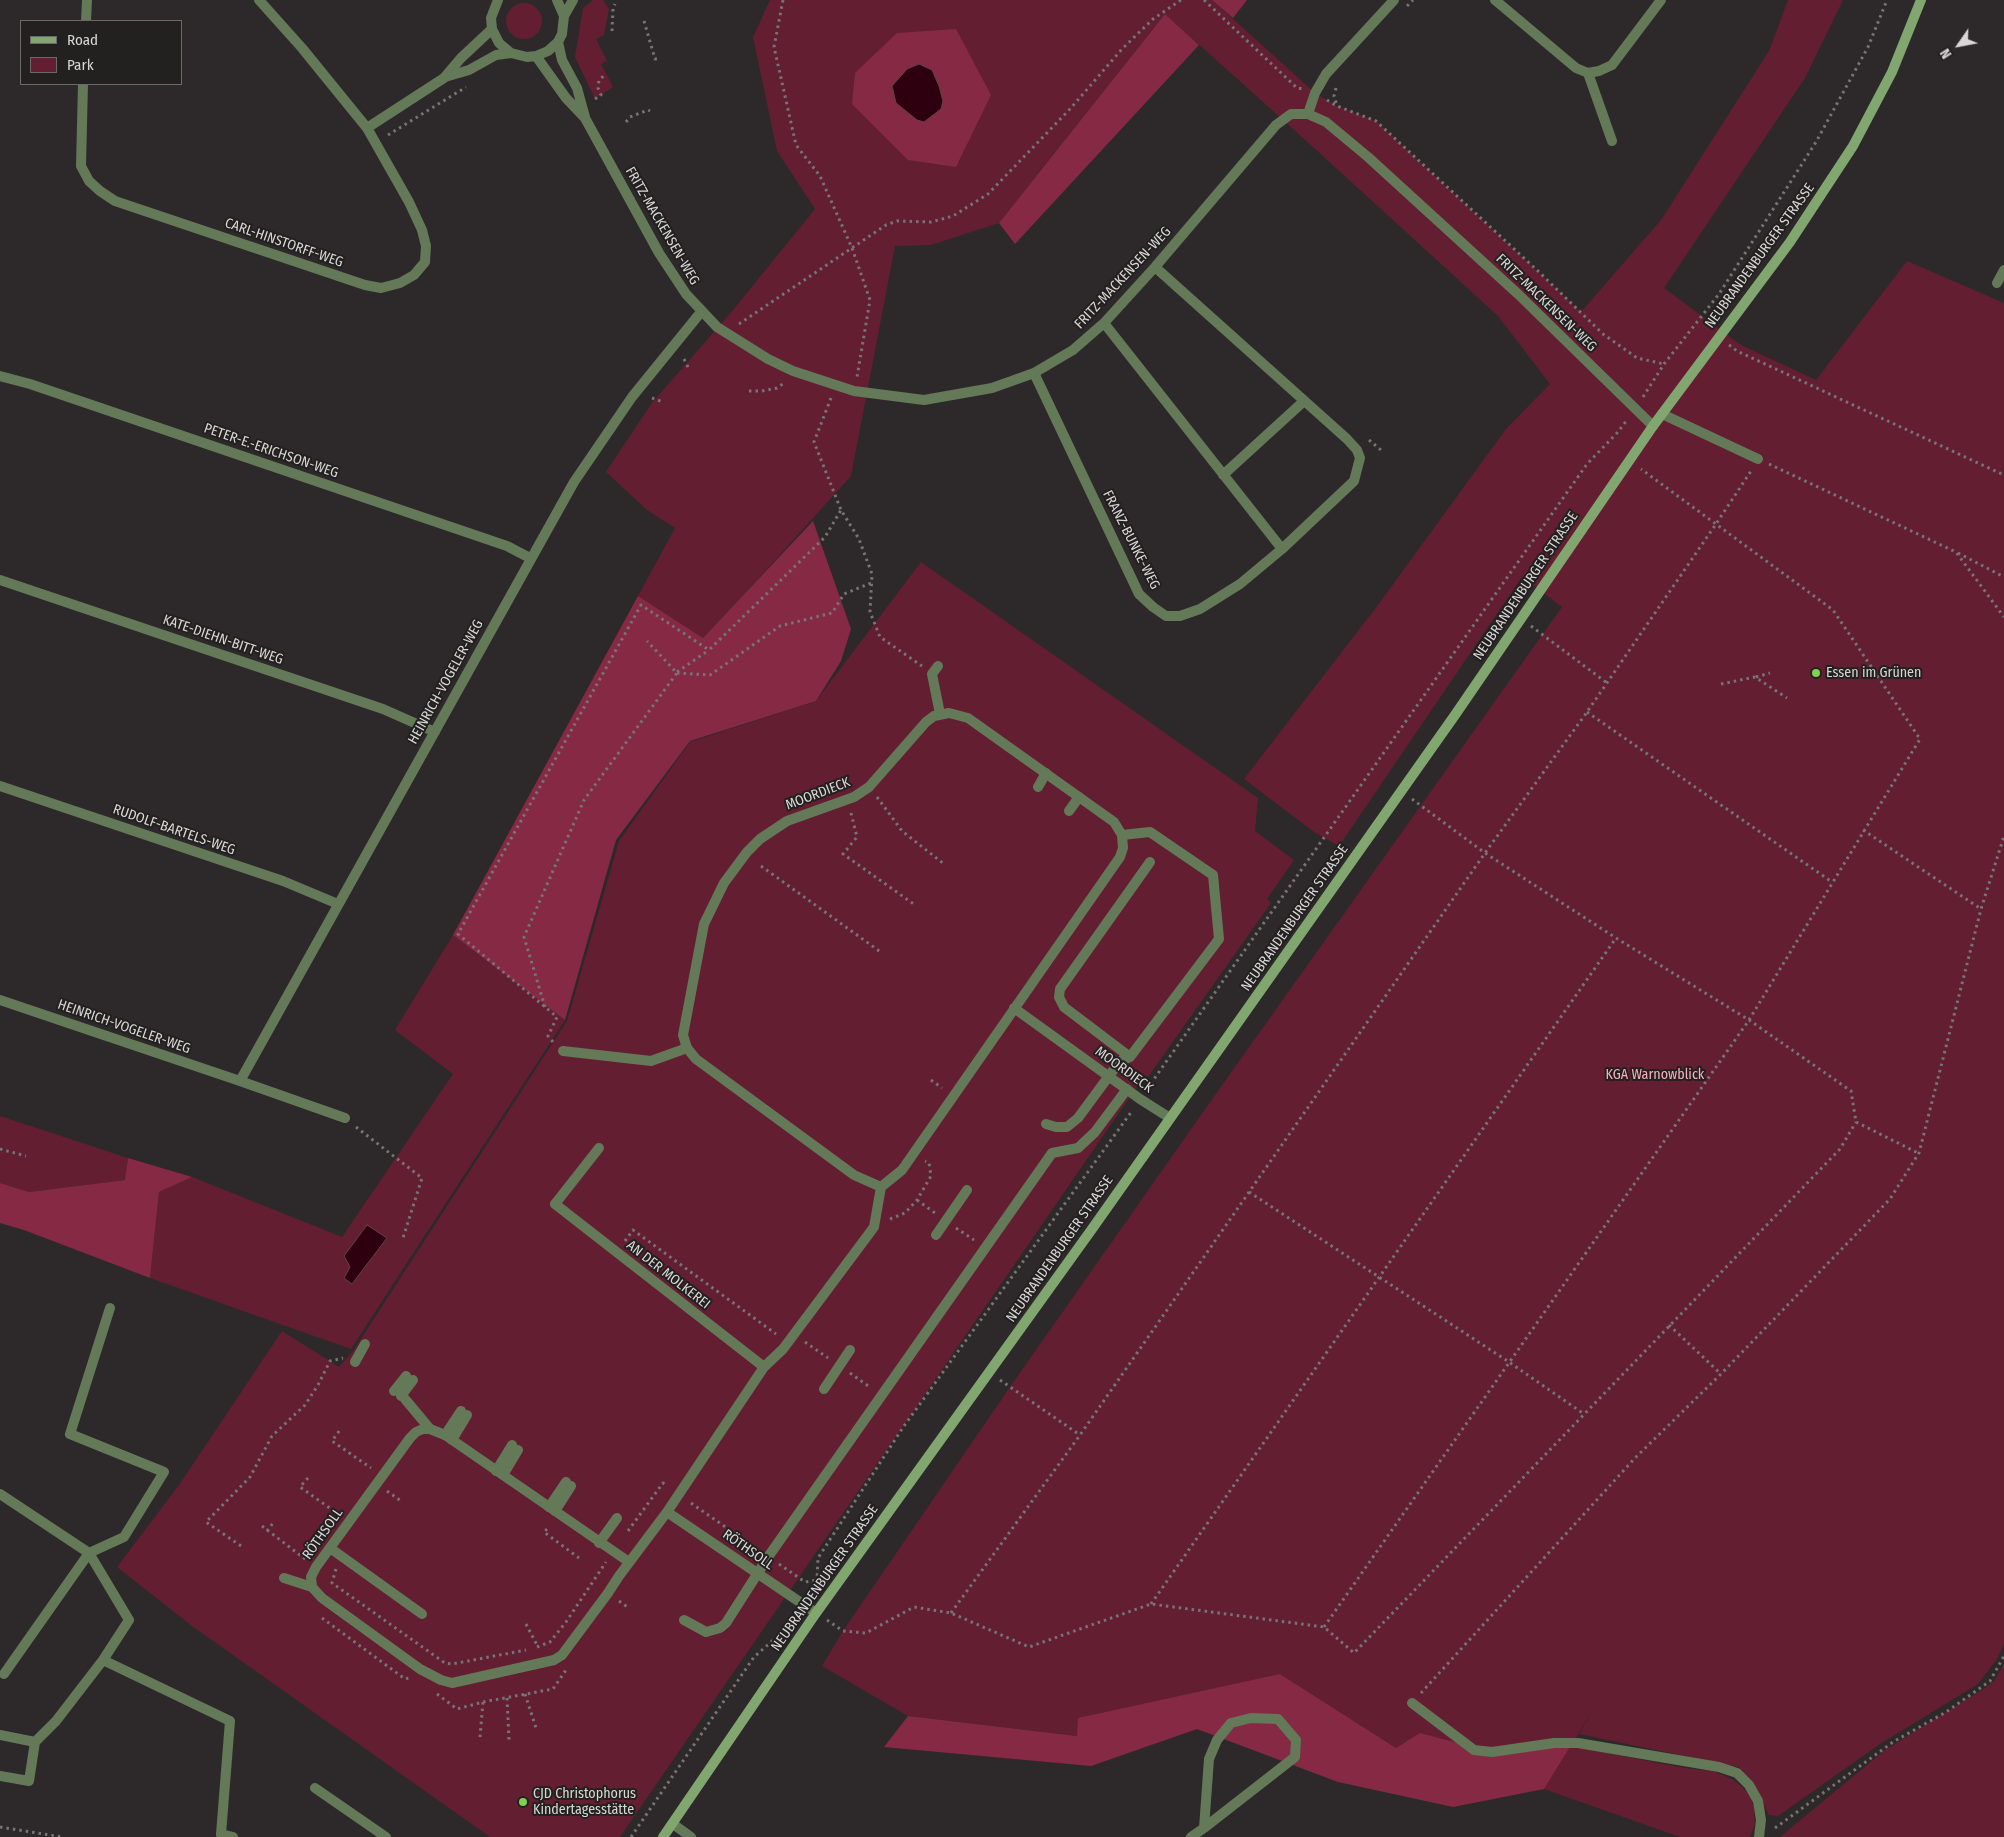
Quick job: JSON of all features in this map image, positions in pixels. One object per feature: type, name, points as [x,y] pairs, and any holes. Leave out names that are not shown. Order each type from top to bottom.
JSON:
[{"type":"main road","name":"NEUBRANDENBURGER STRASSE","points":[[663,1837],[816,1613],[1401,791],[1653,426],[1790,242],[1853,146],[1892,72],[1921,0]]},
{"type":"street","points":[[86,20],[87,0]]},
{"type":"street","name":"CARL-HINSTORFF-WEG","points":[[83,85],[81,166],[89,181],[114,201],[365,285],[381,288],[400,283],[414,275],[425,262],[426,246],[422,230],[409,202],[367,128],[302,48],[259,0]]},
{"type":"street","points":[[498,0],[491,18],[492,29],[499,43],[511,53],[519,56],[536,56],[548,51],[558,42],[564,25],[564,16],[558,0]]},
{"type":"street","points":[[564,16],[573,0]]},
{"type":"street","points":[[1308,114],[1315,92],[1326,74],[1394,0]]},
{"type":"street","points":[[1495,0],[1576,68],[1588,73],[1599,72],[1612,65],[1661,0]]},
{"type":"street","points":[[444,78],[461,58],[492,29]]},
{"type":"street","name":"FRITZ-MACKENSEN-WEG","points":[[558,42],[562,60],[577,88],[585,118],[675,279],[701,312],[717,327],[768,359],[793,372],[854,391],[924,400],[992,388],[1034,373],[1073,350],[1104,323],[1155,267],[1276,125],[1291,114],[1308,114],[1326,122],[1376,164],[1524,300],[1653,426]]},
{"type":"street","points":[[367,128],[444,78],[469,70],[496,55],[511,53]]},
{"type":"street","name":"FRITZ-MACKENSEN-WEG","points":[[536,56],[566,98],[585,118]]},
{"type":"street","points":[[1588,73],[1612,141]]},
{"type":"street","name":"FRANZ-BUNKE-WEG","points":[[1034,373],[1139,594],[1153,607],[1166,616],[1180,616],[1200,609],[1240,584],[1282,549],[1354,481],[1360,458],[1357,450],[1155,267]]},
{"type":"street","points":[[1997,283],[2004,270]]},
{"type":"street","name":"HEINRICH-VOGELER-WEG","points":[[240,1080],[574,482],[602,438],[701,312]]},
{"type":"street","points":[[1104,323],[1282,549]]},
{"type":"street","name":"PETER-E.-ERICHSON-WEG","points":[[0,376],[30,384],[507,546],[530,558]]},
{"type":"street","points":[[1223,475],[1304,401]]},
{"type":"street","points":[[1662,414],[1758,459]]},
{"type":"street","name":"KATE-DIEHN-BITT-WEG","points":[[0,580],[383,710],[435,732]]},
{"type":"street","points":[[284,1578],[312,1587],[322,1598],[420,1669],[432,1676],[452,1683],[554,1660],[562,1655],[667,1512],[764,1367],[783,1349],[874,1226],[881,1187],[902,1170],[1120,857],[1123,848],[1122,835],[1114,822],[968,718],[958,714],[940,714],[935,670]]},
{"type":"street","name":"MOORDIECK","points":[[688,1048],[683,1035],[704,924],[724,883],[747,852],[777,826],[807,812],[854,797],[869,787],[930,717],[940,714]]},
{"type":"street","points":[[1038,787],[1046,773]]},
{"type":"street","name":"RUDOLF-BARTELS-WEG","points":[[0,786],[283,881],[338,904]]},
{"type":"street","points":[[1069,811],[1079,797]]},
{"type":"street","points":[[1046,1124],[1056,1127],[1067,1127],[1078,1118],[1108,1075],[1120,1061],[1130,1057],[1219,939],[1213,876],[1150,832],[1122,835]]},
{"type":"street","points":[[1130,1057],[1064,1007],[1060,998],[1060,988],[1150,862]]},
{"type":"street","name":"HEINRICH-VOGELER-WEG","points":[[0,1000],[240,1080],[345,1118]]},
{"type":"street","name":"MOORDIECK","points":[[1014,1008],[1140,1099],[1170,1118]]},
{"type":"street","points":[[563,1051],[651,1061],[688,1048],[696,1059],[854,1176],[881,1187]]},
{"type":"street","points":[[684,1620],[706,1632],[720,1628],[880,1395],[1052,1153],[1078,1148],[1095,1132],[1127,1089]]},
{"type":"street","name":"AN DER MOLKEREI","points":[[599,1148],[555,1204],[764,1367]]},
{"type":"street","points":[[936,1235],[966,1190]]},
{"type":"street","points":[[4,1674],[89,1552],[124,1537],[164,1472],[70,1434],[110,1308]]},
{"type":"street","points":[[357,1360],[365,1344]]},
{"type":"street","points":[[824,1389],[850,1350]]},
{"type":"street","points":[[410,1378],[400,1395],[430,1429],[448,1437],[629,1562]]},
{"type":"street","points":[[448,1437],[464,1413]]},
{"type":"street","name":"RÖTHSOLL","points":[[312,1587],[311,1577],[316,1567],[382,1475],[416,1432],[430,1429]]},
{"type":"street","points":[[499,1473],[515,1448]]},
{"type":"street","points":[[552,1509],[569,1484]]},
{"type":"street","points":[[0,1494],[89,1552],[129,1620],[103,1660],[56,1721],[35,1742],[29,1781],[0,1776]]},
{"type":"street","name":"RÖTHSOLL","points":[[667,1512],[816,1613]]},
{"type":"street","points":[[599,1543],[617,1518]]},
{"type":"street","points":[[330,1548],[422,1614]]},
{"type":"street","points":[[103,1660],[230,1721],[221,1834],[233,1837]]},
{"type":"street","points":[[1412,1703],[1474,1750],[1492,1752],[1554,1744],[1578,1743],[1719,1767],[1737,1774],[1749,1785],[1758,1801],[1761,1820],[1759,1837]]},
{"type":"street","points":[[1191,1837],[1204,1828],[1295,1757],[1296,1740],[1278,1719],[1251,1718],[1231,1724],[1217,1740],[1209,1759],[1204,1828]]},
{"type":"street","points":[[0,1735],[35,1742]]},
{"type":"street","points":[[314,1788],[386,1837]]},
{"type":"street","points":[[673,1824],[691,1837]]},
{"type":"path","points":[[783,0],[774,46],[796,145],[820,176],[852,248],[870,300],[854,391]]},
{"type":"path","points":[[739,324],[886,225],[896,221],[931,222],[953,216],[988,194],[1070,109],[1122,49],[1153,19],[1181,0]]},
{"type":"path","points":[[1204,0],[1297,88]]},
{"type":"path","points":[[1337,106],[1376,121],[1603,334],[1637,358],[1664,364],[1719,294],[1816,142],[1868,47],[1887,0]]},
{"type":"path","points":[[612,31],[615,4]]},
{"type":"path","points":[[644,21],[655,60],[659,58]]},
{"type":"path","points":[[595,99],[601,95],[598,88],[599,80],[606,74]]},
{"type":"path","points":[[375,142],[468,86]]},
{"type":"path","points":[[626,122],[630,117],[648,110],[650,112]]},
{"type":"path","points":[[1719,337],[1737,351],[2004,475]]},
{"type":"path","points":[[684,360],[689,369]]},
{"type":"path","points":[[750,391],[777,388],[787,382]]},
{"type":"path","points":[[836,386],[814,442],[841,510],[859,539],[872,574],[870,612],[880,637],[935,670]]},
{"type":"path","points":[[652,398],[663,402]]},
{"type":"path","points":[[817,1580],[818,1558],[904,1426],[1014,1271],[1140,1099],[1582,471],[1617,433]]},
{"type":"path","points":[[951,1613],[1080,1435],[1485,853],[1587,712],[1716,524],[1758,459],[1956,552],[2004,577]]},
{"type":"path","points":[[1324,1628],[1749,1020],[1920,739],[1834,610],[1630,461]]},
{"type":"path","points":[[545,1007],[524,937],[584,800],[676,673],[708,650],[825,537],[841,510]]},
{"type":"path","points":[[1956,552],[2004,617]]},
{"type":"path","points":[[647,641],[676,673],[710,675],[780,626],[832,613],[844,594],[871,583]]},
{"type":"path","points":[[563,1051],[548,1036],[557,1017],[458,934],[641,605],[708,650]]},
{"type":"path","points":[[1520,618],[1607,683]]},
{"type":"path","points":[[1720,684],[1770,673]]},
{"type":"path","points":[[1755,677],[1787,698]]},
{"type":"path","points":[[1587,712],[1832,882]]},
{"type":"path","points":[[869,787],[902,831],[944,864]]},
{"type":"path","points":[[816,1613],[843,1631],[866,1632],[914,1607],[951,1613],[1029,1647],[1151,1604],[1324,1628],[1354,1653],[1840,1148],[1856,1122],[1850,1091],[1749,1020],[1616,938],[1485,853],[1401,791]]},
{"type":"path","points":[[845,800],[854,819],[857,837],[844,854],[915,905]]},
{"type":"path","points":[[1863,830],[1981,909]]},
{"type":"path","points":[[1412,1703],[1635,1458],[1721,1374],[1890,1200],[1919,1153],[1981,909],[2004,836]]},
{"type":"path","points":[[761,866],[882,953]]},
{"type":"path","points":[[1151,1604],[1616,938]]},
{"type":"path","points":[[345,1118],[422,1178],[403,1238]]},
{"type":"path","points":[[1856,1122],[1919,1153]]},
{"type":"path","points":[[0,1149],[26,1156]]},
{"type":"path","points":[[874,1226],[905,1213],[917,1200],[931,1176],[929,1163],[914,1152]]},
{"type":"path","points":[[1250,1192],[1509,1362],[1584,1414]]},
{"type":"path","points":[[616,1252],[633,1230],[776,1334],[771,1341]]},
{"type":"path","points":[[1670,1325],[1721,1374]]},
{"type":"path","points":[[241,1546],[206,1522],[250,1477],[272,1436],[305,1405],[330,1361],[338,1358],[357,1360]]},
{"type":"path","points":[[989,1372],[1080,1435]]},
{"type":"path","points":[[339,1431],[332,1441],[382,1475]]},
{"type":"path","points":[[308,1478],[300,1487],[348,1522]]},
{"type":"path","points":[[267,1531],[273,1523]]},
{"type":"path","points":[[262,1526],[316,1567]]},
{"type":"path","points":[[547,1529],[544,1532],[579,1558],[557,1543],[560,1549]]},
{"type":"path","points":[[332,1583],[445,1663],[452,1664],[538,1647],[550,1642],[566,1622],[613,1552]]},
{"type":"path","points":[[617,1599],[620,1593]]},
{"type":"path","points":[[322,1618],[405,1679],[414,1678]]},
{"type":"path","points":[[526,1624],[538,1647]]},
{"type":"path","points":[[631,1837],[754,1657],[778,1635]]},
{"type":"path","points":[[1770,1832],[1893,1742],[1946,1712],[1990,1681],[2004,1656]]},
{"type":"path","points":[[435,1694],[457,1709],[483,1702],[553,1689],[568,1667]]},
{"type":"path","points":[[525,1694],[536,1728]]},
{"type":"path","points":[[507,1698],[509,1740]]},
{"type":"path","points":[[480,1737],[483,1702]]},
{"type":"path","points":[[0,1827],[62,1837]]},
{"type":"green space","points":[[593,0],[603,0],[609,9],[604,35],[596,39],[607,61],[601,64],[613,87],[595,99],[575,57],[583,8]]},
{"type":"green space","name":"KGA Warnowblick","points":[[770,0],[1212,0],[1315,93],[1337,106],[1376,121],[1581,312],[1661,220],[1769,51],[1788,0],[1843,0],[1805,78],[1664,288],[1741,345],[1816,380],[1907,261],[2004,303],[2004,1643],[1997,1659],[1978,1684],[1880,1744],[1778,1816],[1769,1815],[1754,1785],[1738,1767],[1579,1734],[1594,1708],[1571,1746],[1685,1768],[1714,1771],[1734,1780],[1749,1793],[1754,1807],[1755,1824],[1750,1837],[1680,1837],[1544,1789],[1459,1788],[1280,1674],[1078,1736],[908,1716],[822,1666],[843,1631],[1010,1387],[1562,607],[1522,577],[1339,846],[1314,832],[1244,779],[1378,605],[1506,429],[1550,384],[1498,316],[1165,14],[999,223],[931,245],[895,246],[851,476],[749,589],[703,638],[638,596],[675,528],[647,510],[606,472],[652,403],[733,310],[815,209],[777,151],[753,37]]},
{"type":"green space","points":[[524,3],[531,4],[537,8],[541,14],[541,28],[537,34],[531,38],[524,39],[517,38],[511,34],[507,28],[506,21],[507,14],[511,8],[517,4]]},
{"type":"green space","points":[[921,562],[1258,798],[1255,831],[1294,860],[1267,899],[1271,903],[1148,1077],[1145,1075],[620,1837],[490,1837],[192,1626],[117,1567],[179,1485],[282,1331],[339,1367],[353,1351],[567,1021],[619,841],[690,742],[816,701]]},
{"type":"green space","points":[[453,935],[565,1020],[351,1349],[150,1278],[159,1192],[192,1177],[342,1237],[453,1074],[395,1030]]},
{"type":"green space","points":[[0,1116],[128,1158],[126,1180],[29,1192],[0,1183]]},
{"type":"green space","points":[[2004,1664],[2004,1837],[1780,1837],[1885,1750],[1985,1688],[1994,1681]]},
{"type":"shaded area","points":[[1212,0],[1247,0],[1233,18]]},
{"type":"shaded area","points":[[1165,14],[1199,45],[1015,244],[999,223]]},
{"type":"shaded area","points":[[956,29],[991,95],[956,167],[908,160],[852,104],[855,73],[897,33]]},
{"type":"shaded area","points":[[919,64],[932,70],[943,101],[941,109],[924,122],[917,120],[896,103],[892,86],[907,69]]},
{"type":"shaded area","points":[[813,521],[851,629],[841,661],[816,701],[690,741],[616,840],[565,1020],[453,935],[638,596],[703,638]]},
{"type":"shaded area","points":[[128,1158],[192,1177],[159,1192],[150,1278],[24,1230],[0,1223],[0,1183],[29,1192],[125,1180]]},
{"type":"shaded area","points":[[367,1225],[387,1238],[352,1284],[344,1278],[350,1267],[344,1256]]},
{"type":"shaded area","points":[[1280,1674],[1396,1748],[1420,1733],[1492,1752],[1571,1745],[1544,1789],[1453,1807],[1338,1782],[1197,1729],[1091,1766],[884,1747],[908,1716],[1077,1736],[1078,1718]]},
{"type":"place","name":"Essen im Grünen","points":[[1816,673]]},
{"type":"place","name":"CJD Christophorus Kindertagesstätte","points":[[523,1802]]}]
